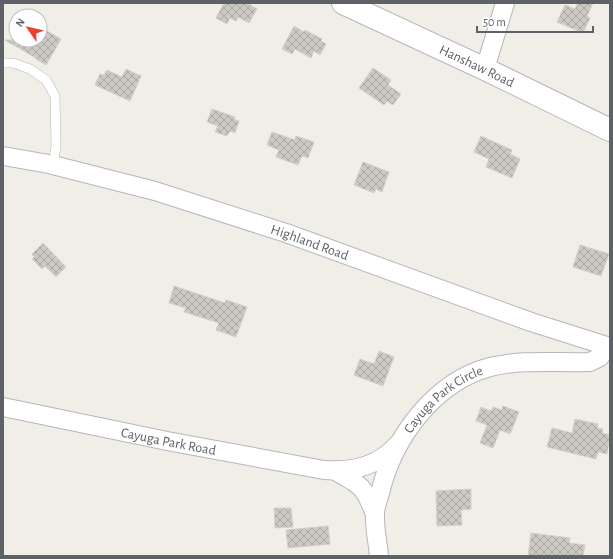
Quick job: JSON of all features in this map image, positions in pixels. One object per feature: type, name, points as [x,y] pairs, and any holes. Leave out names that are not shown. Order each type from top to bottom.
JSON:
[{"type":"street","name":"Hanshaw Road","points":[[343,3],[485,69],[610,130]]},
{"type":"street","points":[[485,69],[505,3]]},
{"type":"street","name":"Highland Road","points":[[3,156],[53,166],[150,190],[286,233],[531,322],[608,347]]},
{"type":"street","name":"Cayuga Park Circle","points":[[379,556],[375,514],[384,477],[399,443],[433,399],[450,386],[473,373],[491,367],[516,362],[590,362],[600,357],[608,347]]},
{"type":"street","name":"Cayuga Park Road","points":[[3,407],[167,441],[335,470],[363,467],[382,458],[393,450],[399,443]]},
{"type":"street","name":"Cayuga Park Road","points":[[335,470],[362,488],[367,495],[375,514]]},
{"type":"lane","points":[[3,63],[13,63],[30,70],[46,80],[55,96],[56,146],[53,166]]},
{"type":"building","points":[[224,3],[247,3],[257,9],[249,23],[238,17],[236,21],[230,18],[227,24],[216,18]]},
{"type":"building","points":[[578,3],[593,3],[587,16],[590,18],[583,33],[557,22],[565,5],[575,9]]},
{"type":"building","points":[[294,26],[304,32],[305,30],[322,39],[321,41],[326,44],[320,55],[314,51],[311,58],[295,49],[292,54],[282,49]]},
{"type":"building","points":[[48,32],[61,39],[46,65],[19,48],[48,48]]},
{"type":"building","points":[[373,68],[391,80],[388,85],[401,94],[393,105],[387,101],[384,105],[359,88]]},
{"type":"building","points":[[126,69],[141,76],[130,101],[95,85],[100,74],[104,75],[107,70],[122,77]]},
{"type":"building","points":[[212,109],[235,117],[234,119],[239,121],[235,133],[230,131],[227,136],[215,132],[218,126],[207,122]]},
{"type":"building","points":[[272,132],[295,140],[296,136],[314,142],[308,158],[302,156],[298,165],[276,157],[279,150],[267,145]]},
{"type":"building","points":[[481,136],[512,150],[510,154],[520,159],[512,178],[486,167],[489,159],[474,152]]},
{"type":"building","points":[[363,162],[389,172],[382,192],[376,189],[374,193],[354,185]]},
{"type":"building","points":[[43,243],[66,267],[56,277],[45,266],[42,269],[32,259],[34,257],[32,254]]},
{"type":"building","points":[[580,245],[609,254],[601,276],[573,267]]},
{"type":"building","points":[[174,286],[225,303],[226,300],[247,307],[236,337],[216,330],[219,323],[184,312],[186,308],[169,303]]},
{"type":"building","points":[[379,351],[394,357],[383,386],[354,375],[360,359],[374,364]]},
{"type":"building","points":[[503,406],[519,412],[510,434],[500,430],[493,448],[480,443],[487,425],[476,421],[481,407],[491,411],[493,407],[502,410]]},
{"type":"building","points":[[575,419],[598,424],[597,428],[603,429],[602,433],[610,435],[607,454],[598,452],[596,459],[547,447],[552,428],[572,433]]},
{"type":"building","points":[[471,489],[471,509],[461,510],[462,525],[437,526],[436,491]]},
{"type":"building","points":[[274,508],[291,508],[293,527],[275,528]]},
{"type":"building","points":[[328,526],[330,544],[288,548],[286,530]]},
{"type":"building","points":[[531,533],[570,538],[569,543],[585,545],[583,556],[528,556]]}]
